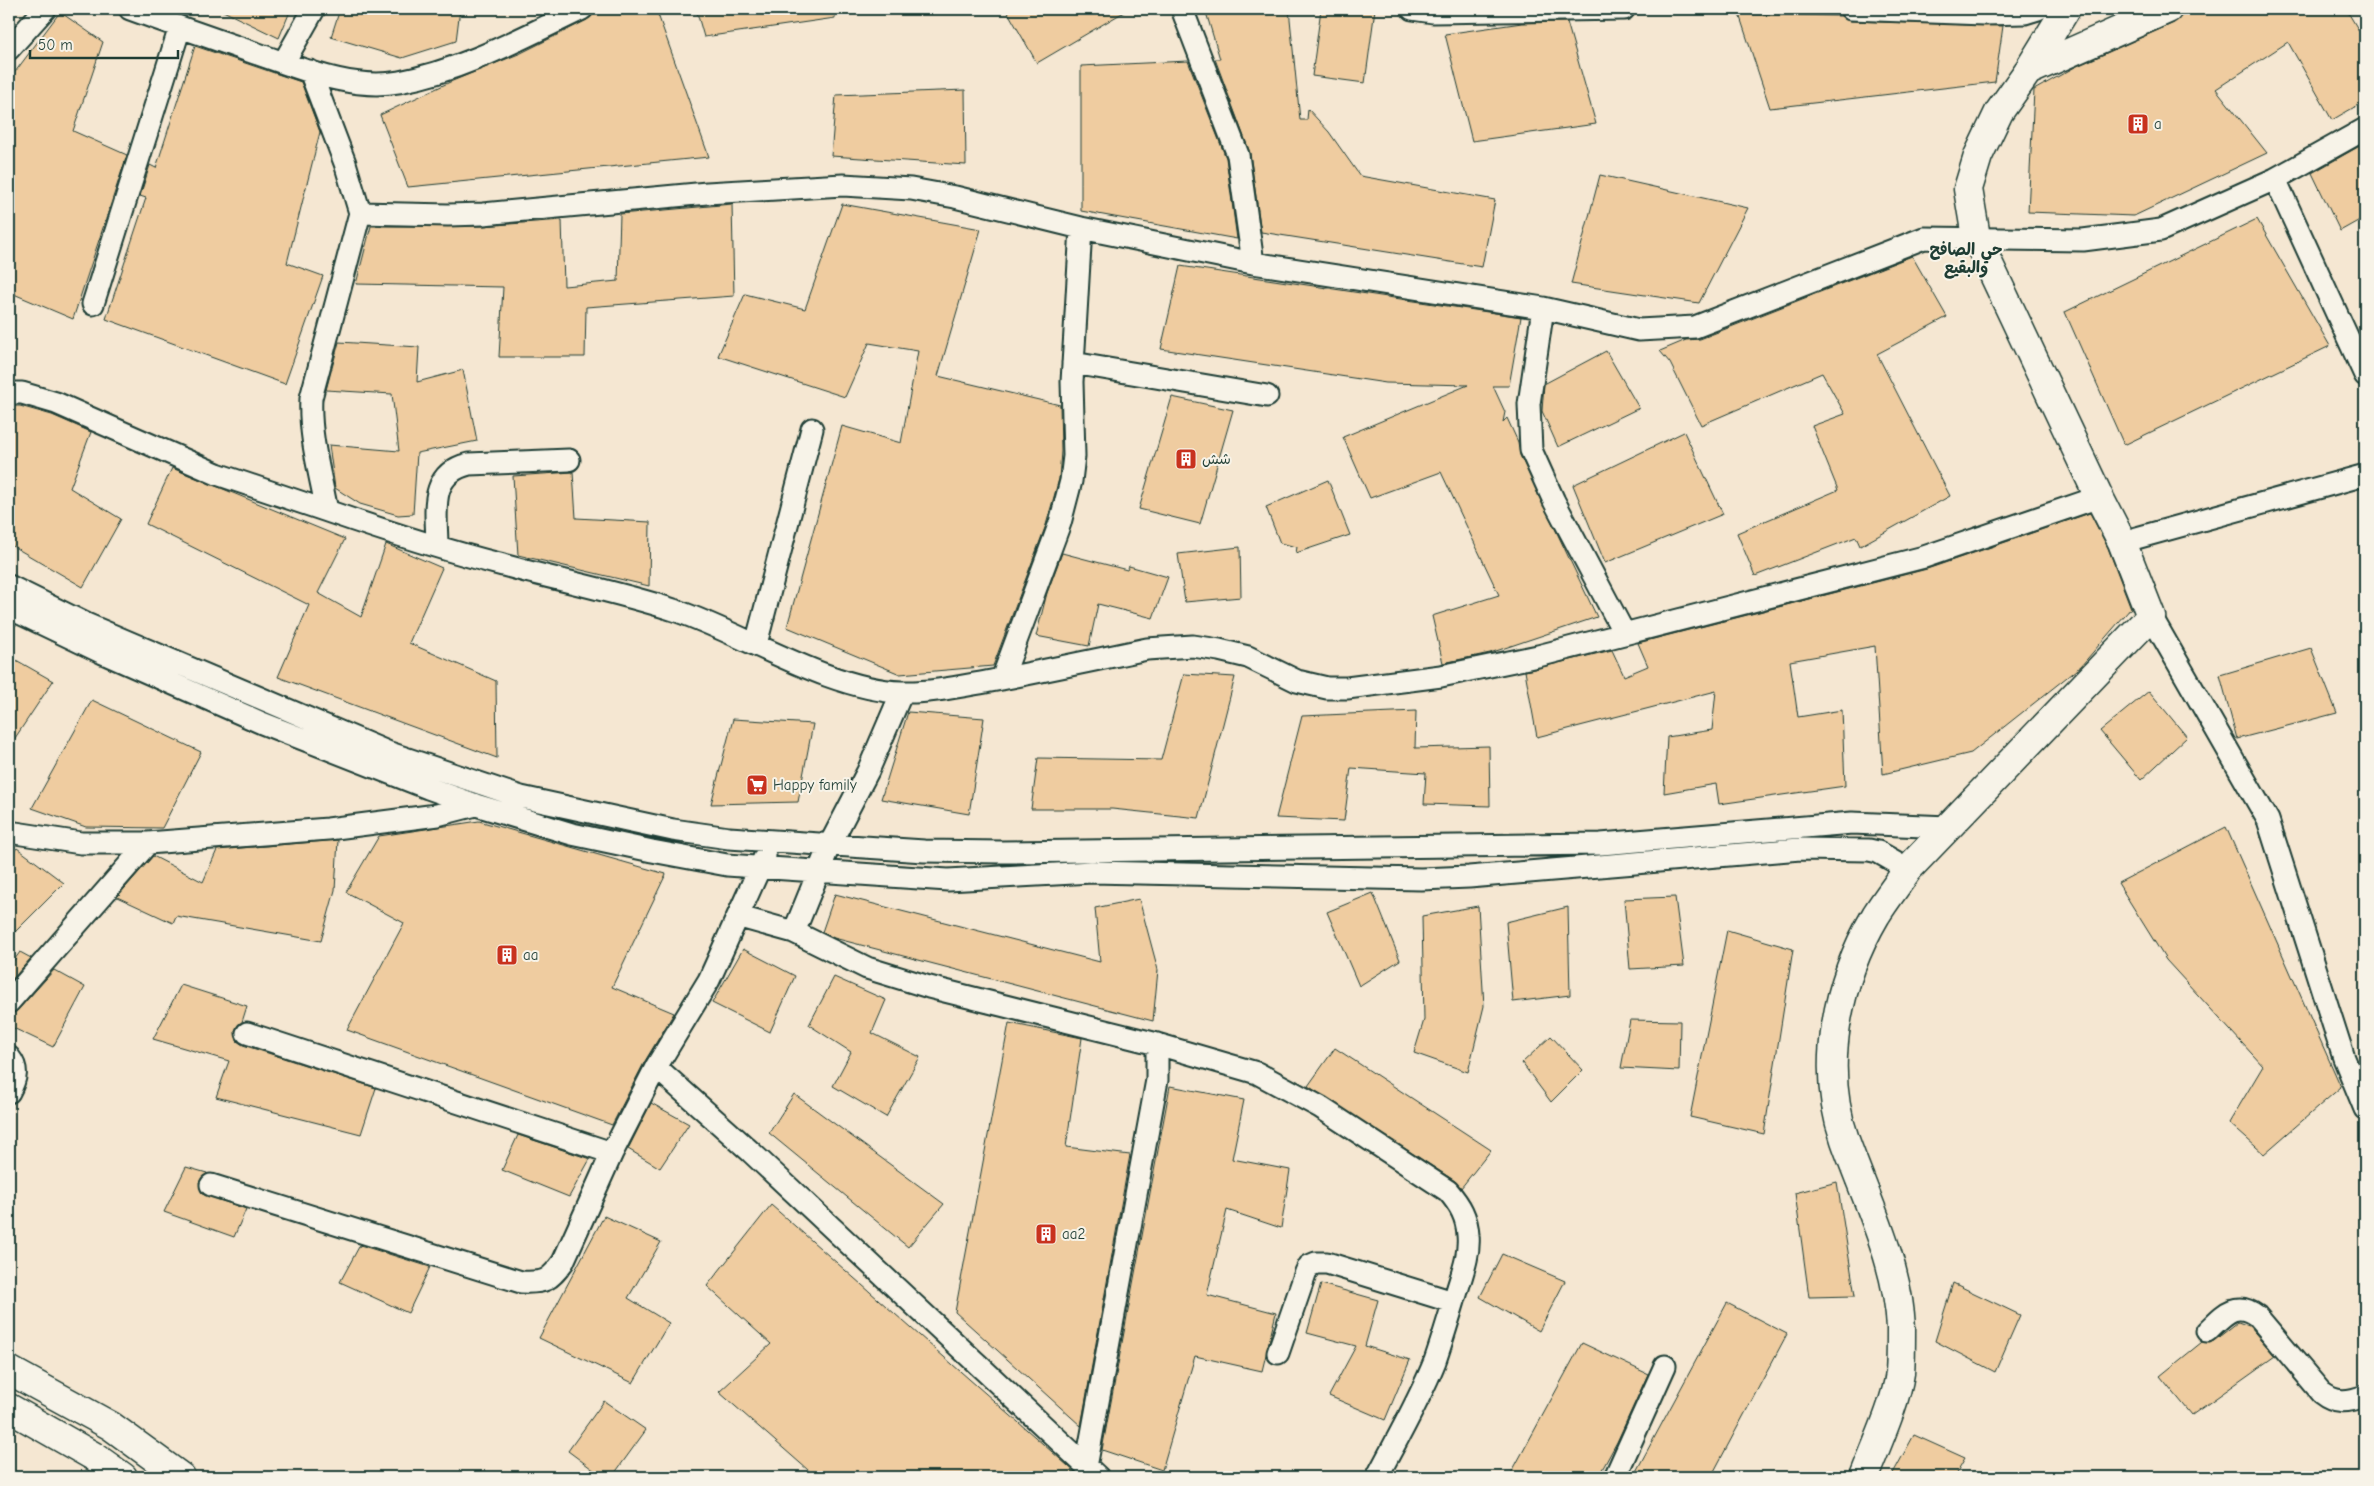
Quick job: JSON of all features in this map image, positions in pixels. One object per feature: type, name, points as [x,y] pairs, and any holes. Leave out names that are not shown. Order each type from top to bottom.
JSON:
[{"type":"street","points":[[9,49],[46,9]]},
{"type":"street","points":[[130,9],[310,71],[349,82],[370,84],[399,82],[471,60],[582,9]]},
{"type":"street","points":[[284,62],[314,9]]},
{"type":"street","points":[[1182,9],[1238,155],[1253,263]]},
{"type":"street","points":[[1412,9],[1434,12],[1624,9]]},
{"type":"street","points":[[1851,9],[1984,14],[2025,13],[2038,9]]},
{"type":"street","points":[[2066,9],[2028,71],[1999,112],[1978,156],[1968,189],[1976,237],[2122,542],[2150,616],[2268,820],[2344,1058],[2365,1109]]},
{"type":"street","points":[[2028,71],[2168,9]]},
{"type":"street","points":[[93,304],[180,27]]},
{"type":"street","points":[[310,71],[345,163],[360,214],[311,398],[312,433],[327,511]]},
{"type":"street","points":[[360,214],[483,214],[706,194],[843,185],[910,189],[956,197],[1081,228],[1253,263],[1543,308],[1639,330],[1695,327],[1924,238],[1976,237],[2083,240],[2161,230],[2275,179],[2365,129]]},
{"type":"street","points":[[2275,179],[2365,375]]},
{"type":"street","points":[[1002,679],[1067,501],[1074,456],[1071,407],[1081,228]]},
{"type":"street","points":[[1543,308],[1529,404],[1531,450],[1554,501],[1624,633]]},
{"type":"street","points":[[1073,363],[1267,396]]},
{"type":"street","points":[[9,394],[22,393],[48,401],[217,474],[327,511],[501,565],[646,601],[707,622],[844,681],[874,689],[902,692],[954,688],[1147,649],[1193,646],[1248,656],[1297,681],[1327,688],[1347,688],[1442,676],[1538,656],[1924,556],[2099,497]]},
{"type":"street","points":[[756,644],[812,429]]},
{"type":"street","points":[[437,546],[437,492],[447,475],[454,469],[469,464],[569,460]]},
{"type":"street","points":[[2122,542],[2365,475]]},
{"type":"street","points":[[9,586],[95,628],[387,752],[521,798],[673,830],[771,842],[829,846],[924,851],[1002,852],[1347,846],[1428,848],[1601,844],[1852,823],[1948,827]]},
{"type":"street","points":[[9,608],[103,654],[262,723],[476,805],[572,834],[727,865],[818,873],[948,880],[1092,872],[1421,879],[1469,877],[1800,848],[1828,848],[1878,852],[1908,868]]},
{"type":"street","points":[[1864,1477],[1900,1375],[1901,1326],[1884,1241],[1845,1140],[1836,1110],[1833,1075],[1835,1038],[1841,998],[1857,954],[1876,916],[1908,868],[2150,616]]},
{"type":"street","points":[[794,932],[829,846],[868,771],[902,692]]},
{"type":"street","points":[[9,832],[81,843],[148,843],[380,823],[437,815],[476,805]]},
{"type":"street","points":[[598,840],[606,815]]},
{"type":"street","points":[[211,1185],[512,1279],[540,1282],[551,1278],[563,1262],[612,1154],[656,1067],[709,980],[740,917],[771,842]]},
{"type":"street","points":[[9,1002],[148,843]]},
{"type":"street","points":[[740,917],[794,932],[867,968],[929,987],[1157,1044],[1257,1073],[1320,1107],[1448,1191],[1460,1206],[1467,1221],[1469,1237],[1465,1262],[1434,1361],[1397,1439],[1376,1477]]},
{"type":"street","points":[[247,1033],[612,1154]]},
{"type":"street","points":[[1092,1472],[1157,1080],[1157,1044]]},
{"type":"street","points":[[9,1057],[14,1064],[16,1072],[9,1092]]},
{"type":"street","points":[[656,1067],[751,1152],[1092,1472]]},
{"type":"street","points":[[1278,1353],[1306,1272],[1309,1266],[1316,1263],[1327,1263],[1454,1302]]},
{"type":"street","points":[[2207,1331],[2232,1310],[2242,1308],[2249,1310],[2257,1316],[2329,1399],[2350,1401],[2365,1396]]},
{"type":"street","points":[[1615,1477],[1665,1366]]},
{"type":"street","points":[[9,1370],[111,1426],[181,1477]]},
{"type":"street","points":[[9,1408],[95,1457],[123,1477]]},
{"type":"building","points":[[219,9],[291,9],[279,38]]},
{"type":"building","points":[[340,9],[460,9],[456,41],[402,58],[331,37]]},
{"type":"building","points":[[603,9],[656,9],[709,157],[408,187],[380,115],[450,82],[521,53],[587,20],[593,13]]},
{"type":"building","points":[[696,9],[835,9],[835,18],[704,37]]},
{"type":"building","points":[[1006,9],[1129,9],[1037,63]]},
{"type":"building","points":[[1205,9],[1289,9],[1300,120],[1307,120],[1308,109],[1329,132],[1360,176],[1495,200],[1482,267],[1261,232],[1250,153],[1215,59],[1220,59]]},
{"type":"building","points":[[1321,9],[1375,9],[1365,83],[1312,76]]},
{"type":"building","name":"a","points":[[2196,9],[2346,9],[2365,41],[2365,101],[2332,120],[2288,42],[2216,89],[2267,153],[2134,216],[2028,212],[2034,90],[2075,67],[2174,23],[2181,16]]},
{"type":"building","points":[[60,12],[103,42],[73,131],[127,155],[73,319],[9,292],[9,80]]},
{"type":"building","points":[[1739,14],[1841,16],[1851,21],[2003,26],[1995,82],[1770,108]]},
{"type":"building","points":[[1567,22],[1596,124],[1472,141],[1445,34],[1522,23]]},
{"type":"building","points":[[195,46],[301,82],[320,132],[287,263],[323,276],[285,384],[106,319],[146,198],[140,196],[150,165],[156,168]]},
{"type":"building","points":[[1188,61],[1226,158],[1237,239],[1081,211],[1081,66]]},
{"type":"building","points":[[965,90],[966,165],[831,156],[836,95]]},
{"type":"building","points":[[2365,143],[2365,217],[2340,231],[2312,173]]},
{"type":"building","points":[[1600,175],[1748,208],[1699,303],[1571,284]]},
{"type":"building","points":[[732,204],[734,296],[586,307],[585,357],[499,357],[503,287],[356,284],[371,226],[483,226],[562,220],[564,286],[618,281],[620,214]]},
{"type":"building","points":[[842,204],[981,229],[938,376],[1060,405],[1061,451],[1059,479],[1046,525],[993,666],[900,674],[787,627],[842,426],[901,443],[918,351],[869,343],[845,397],[718,356],[745,294],[805,309]]},
{"type":"building","points":[[2257,219],[2330,346],[2124,445],[2065,312]]},
{"type":"building","points":[[1912,256],[1947,317],[1877,354],[1950,496],[1860,546],[1856,537],[1755,576],[1737,533],[1838,490],[1812,426],[1845,414],[1822,373],[1701,425],[1670,363],[1660,351],[1686,340],[1700,339]]},
{"type":"building","points":[[1180,266],[1521,317],[1509,386],[1493,386],[1505,412],[1503,422],[1507,418],[1518,442],[1520,455],[1597,617],[1490,653],[1443,663],[1432,616],[1499,595],[1441,472],[1370,498],[1343,437],[1468,385],[1386,383],[1161,349]]},
{"type":"building","points":[[339,342],[419,347],[417,382],[463,370],[477,441],[417,453],[413,514],[398,515],[360,504],[335,488],[329,445],[399,451],[392,394],[326,390]]},
{"type":"building","points":[[1606,351],[1639,408],[1558,447],[1542,411],[1544,384]]},
{"type":"building","name":"شش","points":[[1172,397],[1233,410],[1200,524],[1139,509]]},
{"type":"building","points":[[9,406],[20,406],[52,415],[91,432],[70,488],[121,519],[83,587],[9,544]]},
{"type":"building","points":[[1684,432],[1723,514],[1605,563],[1573,485]]},
{"type":"building","points":[[172,468],[345,539],[318,593],[361,617],[386,544],[442,568],[409,643],[496,681],[497,758],[278,677],[309,605],[146,524]]},
{"type":"building","points":[[573,472],[576,518],[650,522],[649,586],[518,555],[513,476]]},
{"type":"building","points":[[1328,480],[1350,535],[1296,553],[1297,547],[1280,543],[1266,507]]},
{"type":"building","points":[[2090,513],[2108,548],[2131,608],[2081,666],[1971,753],[1883,774],[1875,646],[1790,661],[1798,717],[1842,710],[1845,786],[1719,804],[1716,784],[1664,793],[1667,737],[1712,730],[1716,691],[1537,737],[1525,671],[1612,650],[1624,676],[1648,666],[1638,643],[1927,569]]},
{"type":"building","points":[[1240,547],[1241,597],[1185,602],[1178,554]]},
{"type":"building","points":[[1062,553],[1127,570],[1129,566],[1168,577],[1153,618],[1098,604],[1089,646],[1036,636],[1047,593]]},
{"type":"building","points":[[2311,648],[2337,713],[2237,739],[2220,675]]},
{"type":"building","points":[[9,656],[53,681],[9,747]]},
{"type":"building","points":[[1184,674],[1235,677],[1199,818],[1112,809],[1031,809],[1038,758],[1161,760]]},
{"type":"building","points":[[2149,691],[2187,737],[2141,780],[2100,731]]},
{"type":"building","points":[[92,700],[201,752],[162,828],[86,827],[32,808]]},
{"type":"building","points":[[1416,711],[1415,748],[1489,746],[1490,806],[1424,804],[1426,773],[1351,768],[1344,821],[1276,818],[1302,716]]},
{"type":"building","points":[[908,712],[984,718],[969,814],[881,799]]},
{"type":"building","points":[[733,719],[813,724],[798,802],[711,804]]},
{"type":"building","name":"aa","points":[[479,821],[666,874],[612,987],[674,1013],[645,1061],[612,1125],[347,1030],[404,923],[346,892],[379,836]]},
{"type":"building","points":[[2226,827],[2341,1087],[2264,1154],[2229,1123],[2263,1066],[2166,960],[2118,883]]},
{"type":"building","points":[[338,840],[335,890],[321,941],[176,916],[173,923],[117,897],[153,856],[203,882],[217,850]]},
{"type":"building","points":[[17,848],[64,883],[9,938],[9,857]]},
{"type":"building","points":[[1373,893],[1400,960],[1359,986],[1327,912]]},
{"type":"building","points":[[835,894],[1100,962],[1095,908],[1139,899],[1158,970],[1153,1021],[834,938],[822,932]]},
{"type":"building","points":[[1675,897],[1684,966],[1630,969],[1624,899]]},
{"type":"building","points":[[1478,906],[1484,1006],[1468,1072],[1414,1053],[1424,1020],[1422,916]]},
{"type":"building","points":[[1568,907],[1570,995],[1513,1002],[1506,922]]},
{"type":"building","points":[[1727,930],[1793,949],[1764,1134],[1690,1117]]},
{"type":"building","points":[[743,949],[795,976],[770,1032],[712,1003]]},
{"type":"building","points":[[20,952],[31,958],[9,983],[9,967]]},
{"type":"building","points":[[54,970],[85,987],[53,1047],[9,1026],[9,1014],[18,1010]]},
{"type":"building","points":[[834,977],[886,1000],[872,1033],[920,1057],[886,1117],[833,1086],[851,1052],[809,1025]]},
{"type":"building","points":[[181,985],[247,1006],[242,1022],[235,1030],[237,1041],[243,1045],[376,1088],[361,1134],[216,1097],[229,1061],[153,1039]]},
{"type":"building","points":[[1630,1020],[1680,1021],[1679,1071],[1621,1068]]},
{"type":"building","name":"aa2","points":[[1009,1023],[1082,1038],[1066,1147],[1130,1155],[1081,1426],[955,1312]]},
{"type":"building","points":[[1551,1036],[1583,1070],[1551,1102],[1522,1063]]},
{"type":"building","points":[[1335,1048],[1491,1150],[1461,1188],[1455,1181],[1308,1086]]},
{"type":"building","points":[[1170,1086],[1244,1100],[1232,1159],[1290,1170],[1281,1228],[1227,1210],[1207,1295],[1276,1313],[1262,1371],[1195,1356],[1162,1470],[1102,1450]]},
{"type":"building","points":[[794,1094],[944,1204],[908,1247],[769,1133]]},
{"type":"building","points":[[651,1103],[689,1124],[660,1168],[628,1149]]},
{"type":"building","points":[[518,1135],[590,1159],[569,1197],[502,1170]]},
{"type":"building","points":[[186,1167],[207,1173],[199,1182],[202,1194],[246,1209],[234,1237],[164,1212]]},
{"type":"building","points":[[1837,1182],[1855,1296],[1809,1297],[1795,1193]]},
{"type":"building","points":[[771,1205],[1079,1477],[816,1477],[719,1392],[771,1344],[707,1286]]},
{"type":"building","points":[[604,1216],[661,1242],[628,1298],[669,1323],[633,1383],[539,1338]]},
{"type":"building","points":[[360,1245],[430,1267],[408,1313],[340,1282]]},
{"type":"building","points":[[1502,1254],[1565,1281],[1539,1331],[1480,1297]]},
{"type":"building","points":[[1953,1283],[2020,1315],[1995,1372],[1935,1341]]},
{"type":"building","points":[[1321,1284],[1378,1300],[1365,1346],[1410,1360],[1385,1420],[1329,1396],[1356,1346],[1307,1333]]},
{"type":"building","points":[[1727,1303],[1787,1334],[1711,1477],[1633,1477]]},
{"type":"building","points":[[2238,1322],[2249,1326],[2275,1356],[2192,1415],[2160,1376],[2202,1342],[2210,1343]]},
{"type":"building","points":[[1582,1343],[1648,1374],[1617,1442],[1598,1477],[1509,1477]]},
{"type":"building","points":[[604,1401],[646,1430],[612,1477],[603,1477],[568,1451]]},
{"type":"building","points":[[1914,1435],[1965,1458],[1954,1477],[1891,1477]]},
{"type":"place","name":"a","points":[[2138,124]]},
{"type":"place","name":"شش","points":[[1186,459]]},
{"type":"place","name":"Happy family","points":[[757,785]]},
{"type":"place","name":"aa","points":[[507,955]]},
{"type":"place","name":"aa2","points":[[1046,1234]]},
{"type":"district","name":"حي الصافح والبقيع","points":[[1966,259]]}]
